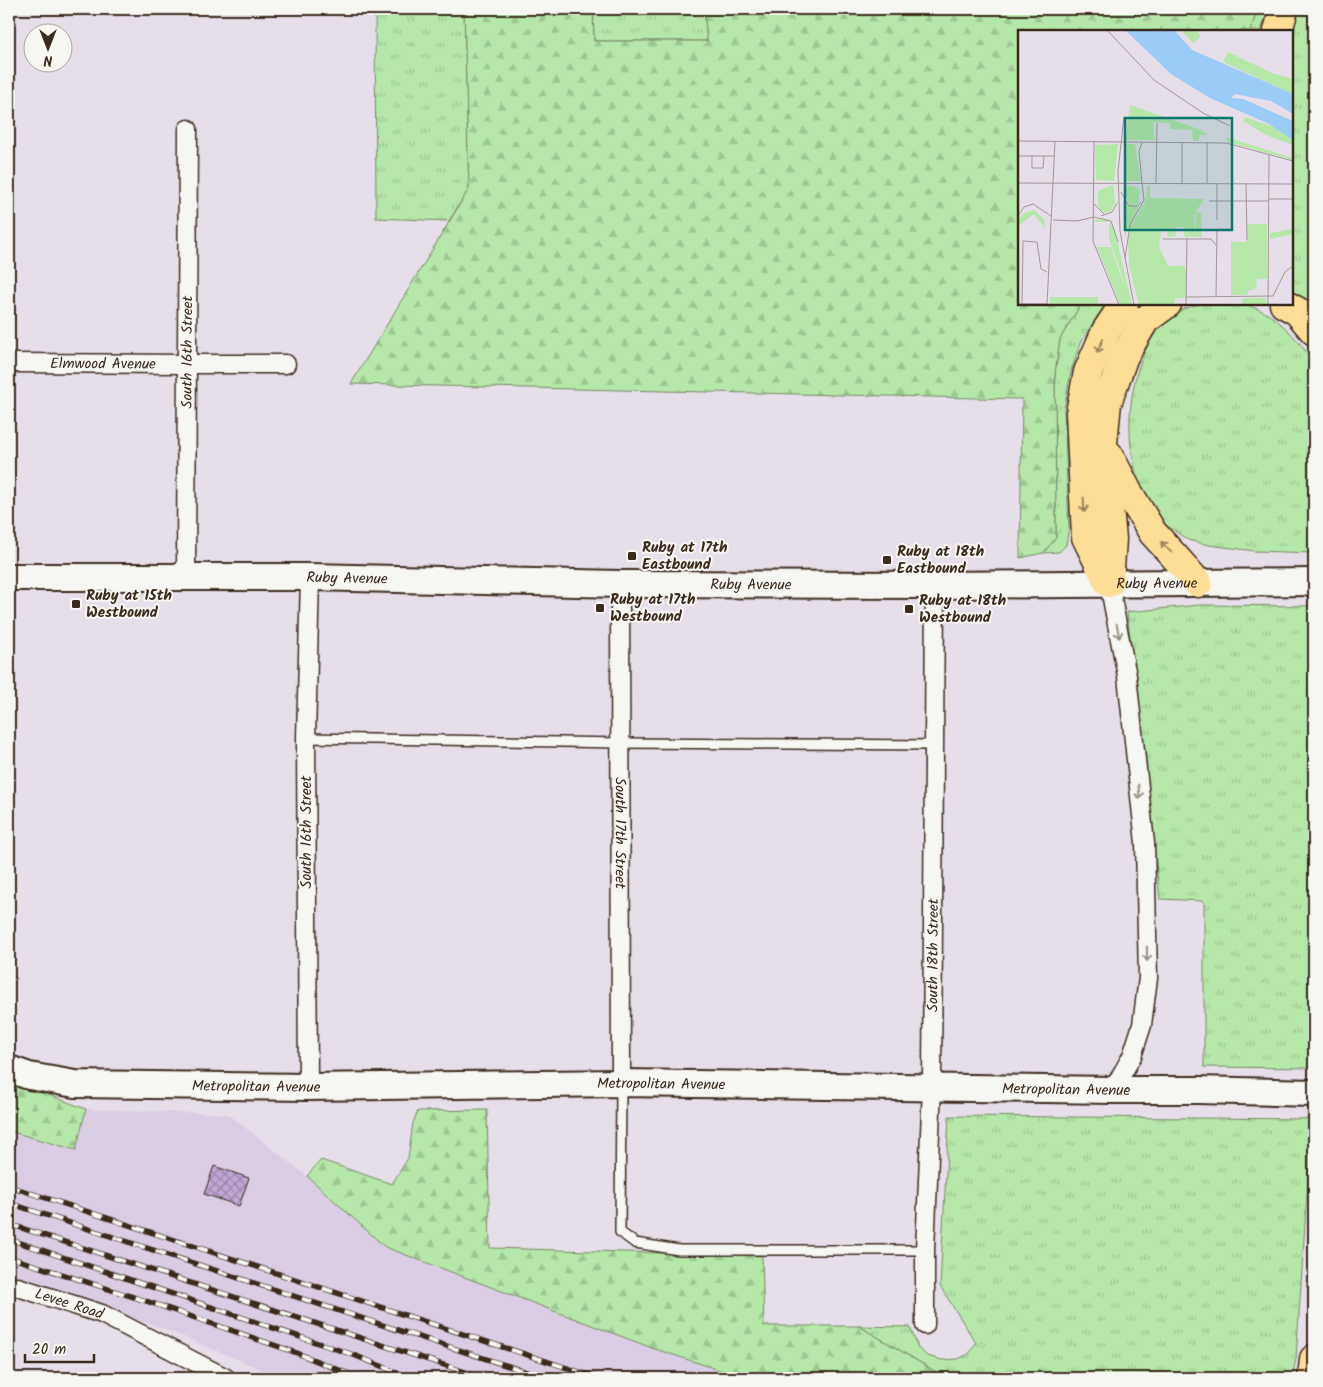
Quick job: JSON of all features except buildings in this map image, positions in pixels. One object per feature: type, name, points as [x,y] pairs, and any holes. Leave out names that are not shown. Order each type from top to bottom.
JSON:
[{"type":"highway","points":[[1278,30],[1284,9]]},
{"type":"highway","points":[[1109,583],[1086,538],[1080,413],[1088,372],[1106,331],[1123,305]]},
{"type":"highway","points":[[1109,583],[1112,539],[1103,443],[1107,403],[1124,356],[1145,320],[1166,305]]},
{"type":"highway","points":[[1286,305],[1297,311],[1314,331]]},
{"type":"highway","points":[[1103,443],[1127,490],[1153,533],[1198,583]]},
{"type":"highway","points":[[1312,1378],[1314,1358]]},
{"type":"street","name":"South 16th Street","points":[[186,576],[188,129]]},
{"type":"street","name":"Elmwood Avenue","points":[[9,363],[286,364]]},
{"type":"street","name":"Ruby Avenue","points":[[9,577],[310,577],[620,584],[935,585],[1314,582]]},
{"type":"street","name":"South 16th Street","points":[[308,1088],[306,738],[310,577]]},
{"type":"street","points":[[1109,583],[1127,676],[1145,843],[1148,978],[1142,1025],[1132,1056],[1113,1090]]},
{"type":"street","name":"South 17th Street","points":[[620,584],[621,1082]]},
{"type":"street","name":"South 18th Street","points":[[925,1325],[925,1250],[932,1087],[935,585]]},
{"type":"street","name":"Metropolitan Avenue","points":[[9,1069],[29,1076],[75,1084],[308,1088],[621,1082],[1198,1090],[1314,1094]]},
{"type":"street","name":"Levee Road","points":[[18,1287],[102,1314],[226,1378]]},
{"type":"lane","points":[[306,738],[934,745]]},
{"type":"lane","points":[[621,1082],[620,1232],[636,1243],[679,1250],[925,1250]]},
{"type":"shaded area","points":[[86,1109],[228,1114],[307,1176],[385,1247],[746,1378],[282,1378],[162,1328],[9,1278],[9,1131],[76,1150]]},
{"type":"green space","points":[[375,9],[464,9],[469,189],[449,221],[376,218]]},
{"type":"green space","points":[[464,9],[593,9],[594,41],[707,41],[704,9],[1258,9],[1250,30],[1018,30],[1018,305],[1080,305],[1060,339],[1055,373],[1056,538],[1043,553],[1020,558],[1022,399],[351,384],[469,189]]},
{"type":"green space","points":[[593,9],[704,9],[707,41],[594,41]]},
{"type":"green space","points":[[1258,9],[1268,9],[1261,30],[1250,30]]},
{"type":"green space","points":[[1291,9],[1314,9],[1314,314],[1293,297]]},
{"type":"green space","points":[[1080,305],[1104,305],[1080,343],[1070,376],[1064,409],[1069,528],[1066,545],[1059,552],[1043,553],[1056,538],[1055,373],[1060,339]]},
{"type":"green space","points":[[1199,305],[1244,305],[1255,308],[1275,319],[1293,335],[1314,363],[1314,553],[1255,551],[1209,545],[1188,540],[1166,525],[1162,519],[1155,516],[1138,482],[1130,438],[1130,414],[1139,365],[1149,343],[1163,324],[1180,311]]},
{"type":"green space","points":[[1200,605],[1314,606],[1314,1068],[1204,1067],[1204,901],[1160,899],[1127,612]]},
{"type":"green space","points":[[9,1083],[86,1109],[76,1150],[9,1131]]},
{"type":"green space","points":[[487,1110],[490,1248],[762,1256],[764,1326],[859,1326],[946,1378],[744,1378],[652,1348],[385,1247],[307,1176],[321,1160],[392,1184],[408,1158],[413,1123],[418,1111]]},
{"type":"green space","points":[[949,1116],[1312,1119],[1296,1359],[1292,1378],[946,1378],[859,1326],[910,1327],[918,1348],[927,1356],[942,1360],[958,1359],[969,1354],[976,1343],[940,1286]]},
{"type":"railway","points":[[9,1186],[598,1378]]},
{"type":"railway","points":[[9,1203],[545,1378]]},
{"type":"railway","points":[[9,1224],[484,1378]]},
{"type":"railway","points":[[9,1239],[351,1354],[411,1378]]},
{"type":"railway","points":[[9,1257],[149,1302],[297,1353],[359,1378]]},
{"type":"place","name":"Ruby at 17th Eastbound","points":[[632,556]]},
{"type":"place","name":"Ruby at 18th Eastbound","points":[[887,560]]},
{"type":"place","name":"Ruby at 15th Westbound","points":[[76,604]]},
{"type":"place","name":"Ruby at 17th Westbound","points":[[600,608]]},
{"type":"place","name":"Ruby at 18th Westbound","points":[[909,609]]}]
